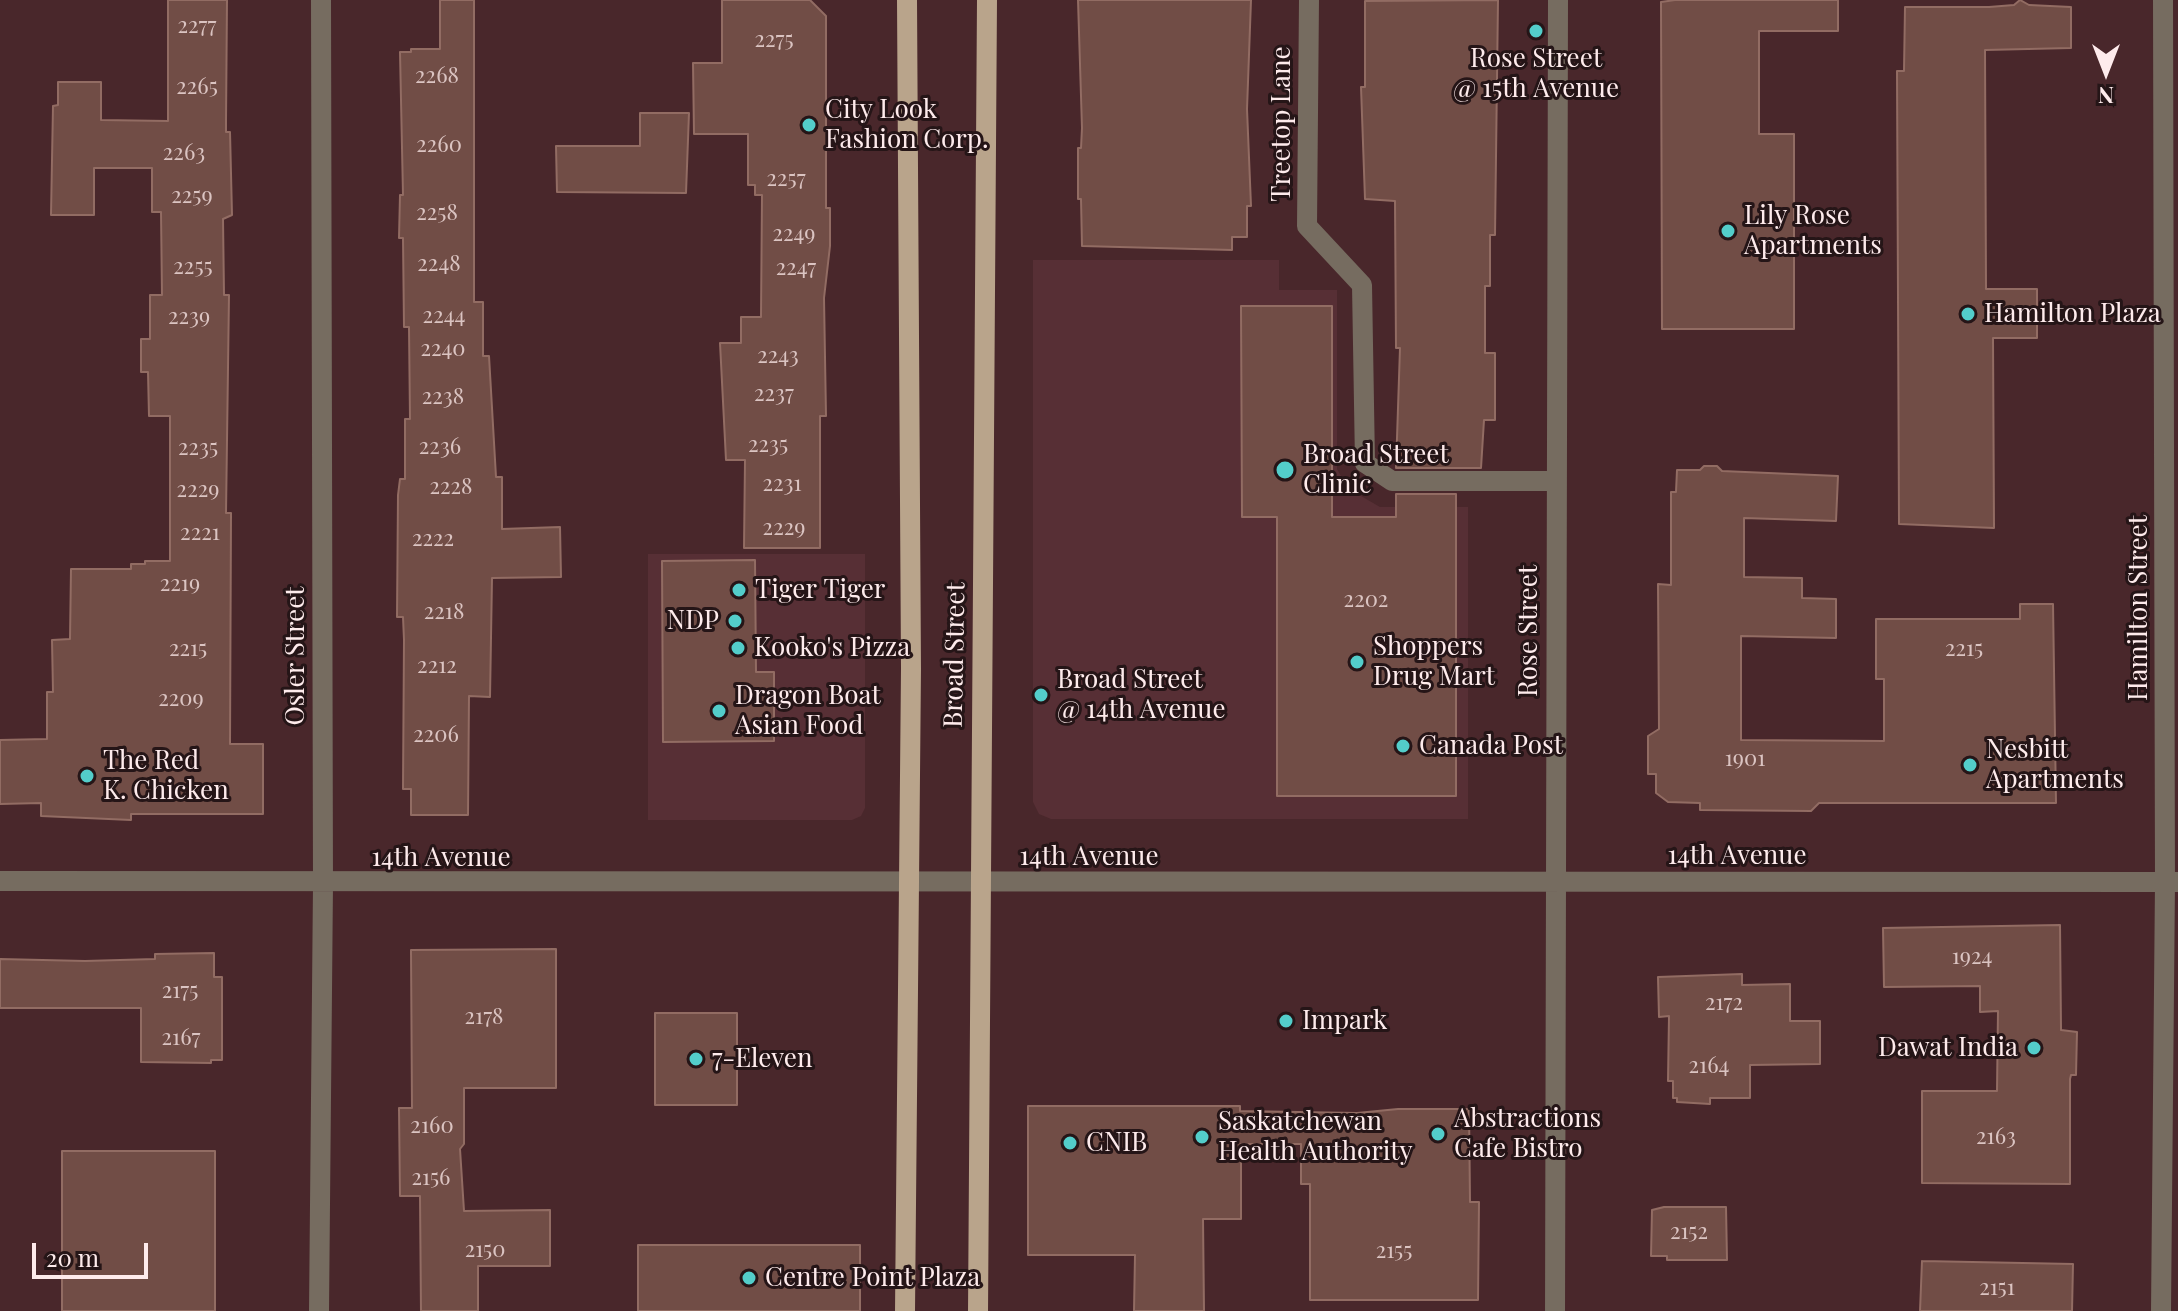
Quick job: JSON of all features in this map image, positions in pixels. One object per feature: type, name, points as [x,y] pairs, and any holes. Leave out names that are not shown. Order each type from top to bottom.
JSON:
[{"type":"main road","name":"Broad Street","points":[[905,1311],[909,883],[907,0]]},
{"type":"main road","name":"Broad Street","points":[[978,1311],[978,883],[987,0]]},
{"type":"street","name":"Osler Street","points":[[319,1311],[323,884],[321,0]]},
{"type":"street","name":"Treetop Lane","points":[[1309,0],[1307,226],[1362,285],[1365,463],[1392,481],[1555,481]]},
{"type":"street","name":"Rose Street","points":[[1555,1311],[1553,883],[1558,0]]},
{"type":"street","name":"Hamilton Street","points":[[2161,1311],[2172,882],[2163,0]]},
{"type":"street","name":"14th Avenue","points":[[0,881],[323,884],[2172,882]]},
{"type":"shaded area","points":[[1033,260],[1279,260],[1279,290],[1337,290],[1337,469],[1344,481],[1354,492],[1380,507],[1468,507],[1468,819],[1051,819],[1039,814],[1033,802]]},
{"type":"shaded area","points":[[648,554],[865,554],[865,808],[861,816],[852,820],[648,820]]},
{"type":"building","points":[[168,0],[227,0],[226,132],[230,132],[232,215],[223,219],[224,295],[229,295],[226,513],[231,513],[230,744],[263,744],[263,814],[131,814],[131,820],[41,816],[41,803],[0,804],[0,740],[47,739],[47,692],[53,692],[52,640],[70,639],[71,569],[131,569],[131,564],[145,564],[145,561],[170,561],[170,416],[149,416],[148,372],[141,372],[141,339],[150,339],[150,295],[162,295],[161,212],[152,212],[152,168],[94,168],[94,215],[51,215],[53,106],[58,105],[58,82],[101,82],[101,120],[168,121]]},
{"type":"building","points":[[440,0],[474,0],[474,302],[483,302],[483,356],[489,356],[496,477],[502,477],[502,529],[560,527],[561,577],[492,578],[490,697],[469,696],[468,815],[411,815],[411,789],[403,789],[404,640],[403,617],[397,617],[398,495],[400,479],[405,479],[405,419],[410,419],[409,327],[404,327],[403,238],[399,238],[400,195],[403,195],[400,52],[440,49]]},
{"type":"building","points":[[722,0],[810,0],[826,16],[826,208],[830,208],[830,246],[824,298],[826,416],[820,416],[820,548],[744,548],[745,460],[726,460],[720,343],[741,343],[741,317],[761,317],[762,195],[755,195],[755,185],[748,185],[748,134],[694,134],[693,63],[722,63]]},
{"type":"building","points":[[1078,0],[1251,0],[1247,109],[1251,206],[1247,206],[1247,237],[1232,237],[1232,250],[1082,246],[1081,199],[1078,199],[1078,148],[1081,148],[1082,128]]},
{"type":"building","points":[[1498,0],[1495,235],[1490,235],[1490,286],[1485,286],[1485,353],[1495,353],[1495,420],[1484,420],[1481,468],[1396,468],[1400,348],[1396,348],[1395,201],[1365,199],[1361,87],[1365,87],[1365,1]]},
{"type":"building","name":"Lily Rose Apartments","points":[[1838,0],[1838,31],[1759,31],[1759,134],[1794,134],[1794,329],[1662,329],[1661,2]]},
{"type":"building","name":"Hamilton Plaza","points":[[2020,0],[2029,5],[2071,7],[2071,48],[1985,50],[1986,289],[2037,289],[2037,338],[1993,338],[1994,528],[1899,524],[1897,71],[1904,71],[1905,7],[1989,7],[2014,5]]},
{"type":"building","points":[[640,113],[689,113],[686,193],[557,192],[556,146],[640,146]]},
{"type":"building","points":[[1241,306],[1332,306],[1332,517],[1396,517],[1396,494],[1456,494],[1456,796],[1277,796],[1277,517],[1242,517]]},
{"type":"building","points":[[1704,466],[1717,466],[1722,471],[1838,476],[1836,521],[1744,518],[1744,577],[1802,578],[1802,598],[1836,599],[1836,638],[1741,636],[1741,740],[1884,741],[1884,679],[1876,679],[1876,619],[2020,619],[2020,604],[2053,604],[2056,803],[1819,803],[1811,811],[1700,810],[1700,803],[1668,802],[1656,793],[1656,774],[1648,774],[1648,736],[1659,729],[1658,584],[1671,585],[1671,492],[1676,492],[1677,470],[1700,470]]},
{"type":"building","points":[[755,560],[756,672],[774,672],[774,741],[663,742],[662,561]]},
{"type":"building","points":[[2060,925],[2061,1030],[2077,1032],[2076,1075],[2071,1075],[2070,1079],[2070,1184],[1922,1183],[1922,1091],[1997,1091],[1998,1011],[1980,1012],[1980,986],[1884,987],[1883,928]]},
{"type":"building","points":[[556,949],[556,1088],[464,1088],[464,1144],[460,1149],[464,1211],[550,1210],[550,1266],[478,1266],[478,1311],[421,1311],[420,1196],[400,1196],[399,1108],[412,1108],[411,950]]},
{"type":"building","points":[[214,953],[214,977],[222,977],[222,1060],[211,1060],[211,1063],[141,1062],[141,1008],[0,1008],[0,959],[85,961],[155,959],[155,954]]},
{"type":"building","points":[[1742,974],[1742,985],[1790,984],[1790,1021],[1820,1021],[1820,1064],[1750,1065],[1750,1098],[1710,1098],[1710,1104],[1677,1102],[1677,1098],[1673,1098],[1673,1081],[1668,1081],[1669,1016],[1659,1017],[1658,977]]},
{"type":"building","name":"7-Eleven","points":[[655,1013],[737,1013],[737,1105],[655,1105]]},
{"type":"building","points":[[1028,1106],[1240,1106],[1240,1111],[1357,1113],[1398,1109],[1469,1109],[1470,1202],[1479,1202],[1478,1300],[1310,1300],[1310,1184],[1301,1184],[1301,1144],[1241,1144],[1241,1219],[1203,1219],[1204,1311],[1134,1311],[1135,1255],[1028,1255]]},
{"type":"building","points":[[62,1151],[215,1151],[215,1311],[62,1311]]},
{"type":"building","points":[[1664,1207],[1726,1207],[1727,1260],[1667,1260],[1667,1256],[1651,1256],[1652,1210]]},
{"type":"building","name":"Centre Point Plaza","points":[[638,1245],[860,1245],[860,1311],[638,1311]]},
{"type":"building","points":[[1922,1261],[2073,1264],[2072,1311],[1920,1311]]},
{"type":"place","name":"Rose Street @ 15th Avenue","points":[[1536,31]]},
{"type":"place","name":"City Look Fashion Corp.","points":[[809,125]]},
{"type":"place","name":"Lily Rose Apartments","points":[[1728,231]]},
{"type":"place","name":"Hamilton Plaza","points":[[1968,314]]},
{"type":"place","name":"Broad Street Clinic","points":[[1285,470]]},
{"type":"place","name":"Tiger Tiger","points":[[739,590]]},
{"type":"place","name":"NDP","points":[[735,621]]},
{"type":"place","name":"Kooko's Pizza","points":[[738,648]]},
{"type":"place","name":"Shoppers Drug Mart","points":[[1357,662]]},
{"type":"place","name":"Broad Street @ 14th Avenue","points":[[1041,695]]},
{"type":"place","name":"Dragon Boat Asian Food","points":[[719,711]]},
{"type":"place","name":"Canada Post","points":[[1403,746]]},
{"type":"place","name":"Nesbitt Apartments","points":[[1970,765]]},
{"type":"place","name":"The Red K. Chicken","points":[[87,776]]},
{"type":"place","name":"Impark","points":[[1286,1021]]},
{"type":"place","name":"Dawat India","points":[[2034,1048]]},
{"type":"place","name":"7-Eleven","points":[[696,1059]]},
{"type":"place","name":"Abstractions Cafe Bistro","points":[[1438,1134]]},
{"type":"place","name":"Saskatchewan Health Authority","points":[[1202,1137]]},
{"type":"place","name":"CNIB","points":[[1070,1143]]},
{"type":"place","name":"Centre Point Plaza","points":[[749,1278]]}]
